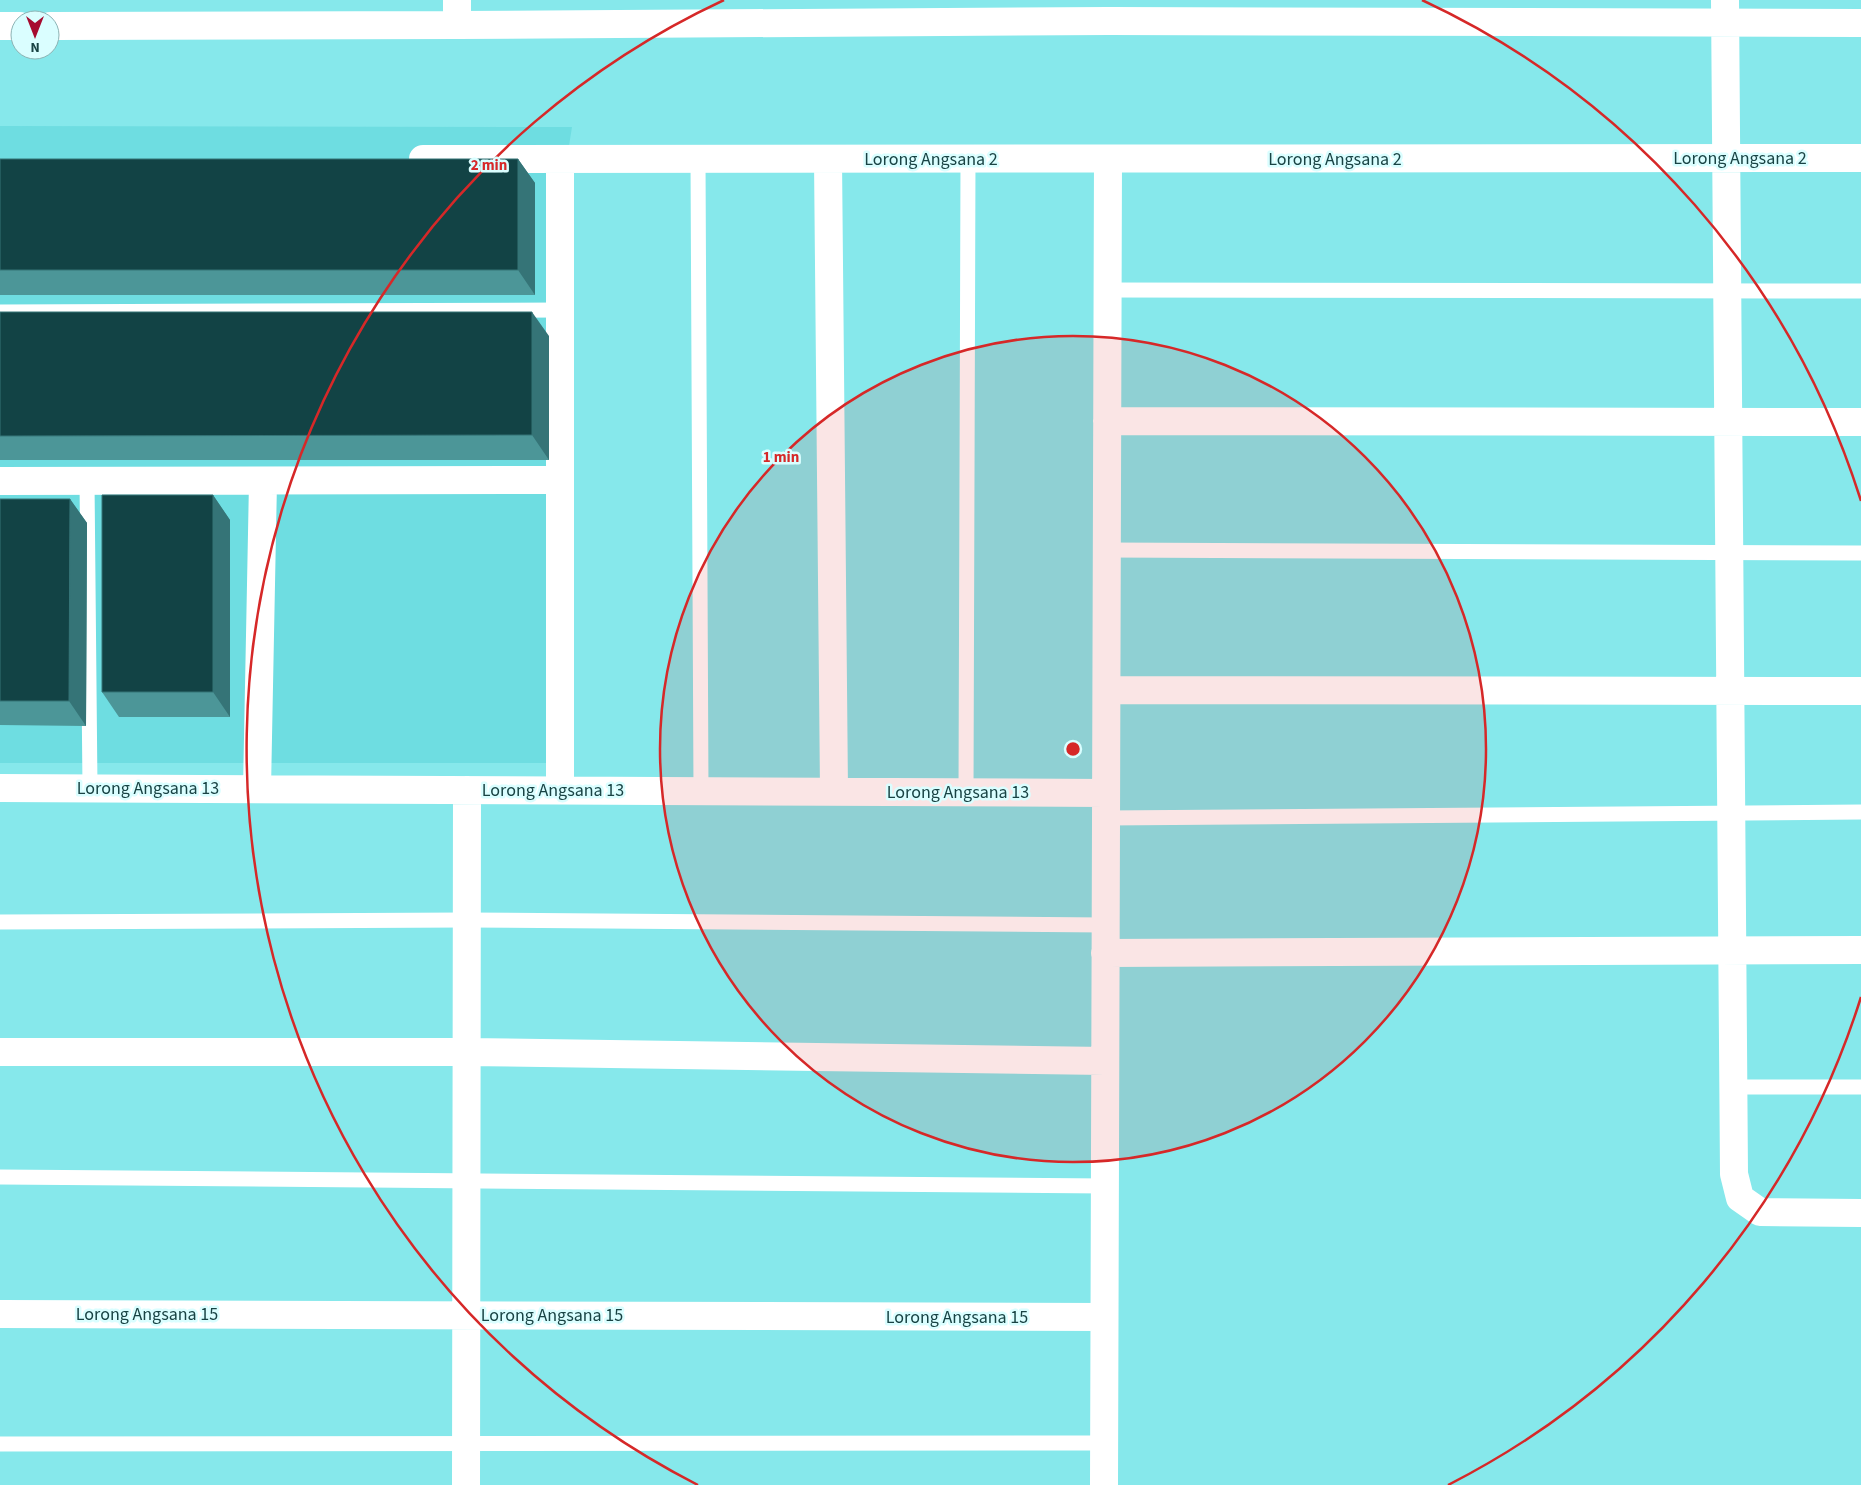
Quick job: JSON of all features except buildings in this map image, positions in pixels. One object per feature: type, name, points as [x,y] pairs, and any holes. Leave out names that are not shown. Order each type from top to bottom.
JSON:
[{"type":"street","points":[[1725,12],[1734,1174],[1740,1198],[1760,1212],[1861,1213]]},
{"type":"street","points":[[60,26],[457,13],[1099,21],[1725,12],[1861,23]]},
{"type":"street","name":"Lorong Angsana 2","points":[[393,159],[1861,158]]},
{"type":"street","points":[[560,159],[562,310],[560,790]]},
{"type":"street","points":[[828,159],[834,791]]},
{"type":"street","points":[[1104,1485],[1108,159]]},
{"type":"street","points":[[1107,421],[1861,422]]},
{"type":"street","points":[[0,481],[560,480]]},
{"type":"street","points":[[257,789],[264,482]]},
{"type":"street","points":[[1107,690],[1861,691]]},
{"type":"street","name":"Lorong Angsana 13","points":[[0,788],[966,792],[1106,806]]},
{"type":"street","points":[[466,790],[466,1485]]},
{"type":"street","points":[[1105,954],[1861,950]]},
{"type":"street","points":[[0,1052],[466,1052],[1105,1061]]},
{"type":"street","name":"Lorong Angsana 15","points":[[0,1314],[1104,1317]]},
{"type":"lane","points":[[698,159],[701,791]]},
{"type":"lane","points":[[966,792],[968,159]]},
{"type":"lane","points":[[1108,290],[1861,291]]},
{"type":"lane","points":[[0,312],[562,310]]},
{"type":"lane","points":[[87,480],[90,788]]},
{"type":"lane","points":[[1107,550],[1861,553]]},
{"type":"lane","points":[[1106,806],[1861,812]]},
{"type":"lane","points":[[0,922],[466,920],[1105,925]]},
{"type":"lane","points":[[1734,1087],[1861,1088]]},
{"type":"lane","points":[[0,1177],[1105,1186]]},
{"type":"lane","points":[[0,1444],[1104,1443]]},
{"type":"shaded area","points":[[0,126],[572,127],[568,152],[571,763],[0,763]]}]
